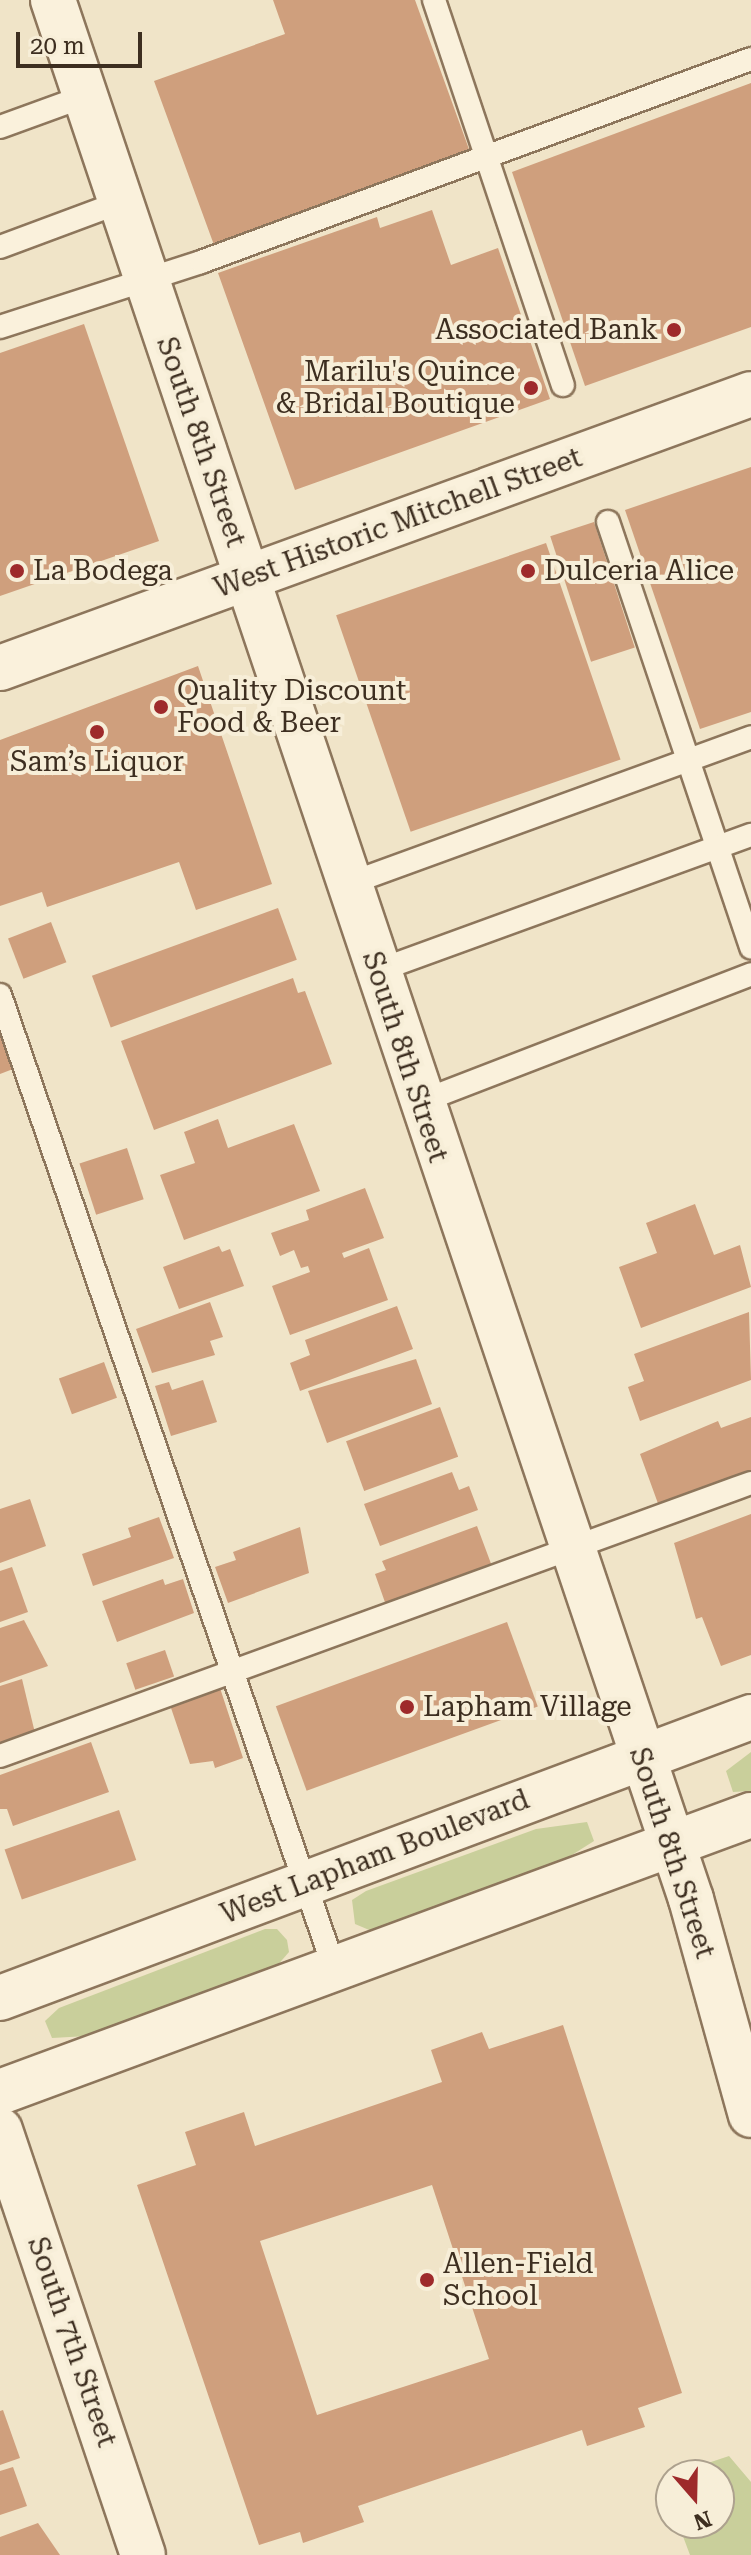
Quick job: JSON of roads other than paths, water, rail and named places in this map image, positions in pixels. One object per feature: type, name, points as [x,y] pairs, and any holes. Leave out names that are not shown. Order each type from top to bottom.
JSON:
[{"type":"street","name":"South 8th Street","points":[[53,0],[569,1550],[671,1844],[751,2115]]},
{"type":"street","name":"West Historic Mitchell Street","points":[[0,668],[751,394]]},
{"type":"street","name":"West Lapham Boulevard","points":[[0,1998],[751,1717]]},
{"type":"street","points":[[0,2092],[751,1815]]},
{"type":"street","name":"South 7th Street","points":[[0,2130],[143,2555]]},
{"type":"lane","points":[[434,0],[484,158],[563,385]]},
{"type":"lane","points":[[0,327],[484,158],[751,59]]},
{"type":"lane","points":[[0,127],[85,96]]},
{"type":"lane","points":[[0,247],[121,202]]},
{"type":"lane","points":[[608,522],[751,948]]},
{"type":"lane","points":[[348,884],[751,737]]},
{"type":"lane","points":[[377,971],[751,835]]},
{"type":"lane","points":[[420,1102],[751,974]]},
{"type":"lane","points":[[0,995],[334,1968]]},
{"type":"lane","points":[[0,1756],[751,1483]]},
{"type":"place","name":"Associated Bank","points":[[674,330]]},
{"type":"place","name":"Marilu's Quince & Bridal Boutique","points":[[531,388]]},
{"type":"place","name":"La Bodega","points":[[17,571]]},
{"type":"place","name":"Dulceria Alice","points":[[528,571]]},
{"type":"place","name":"Quality Discount Food & Beer","points":[[161,707]]},
{"type":"place","name":"Sam’s Liquor","points":[[97,732]]},
{"type":"place","name":"Lapham Village","points":[[407,1707]]},
{"type":"place","name":"Allen-Field School","points":[[427,2280]]}]
